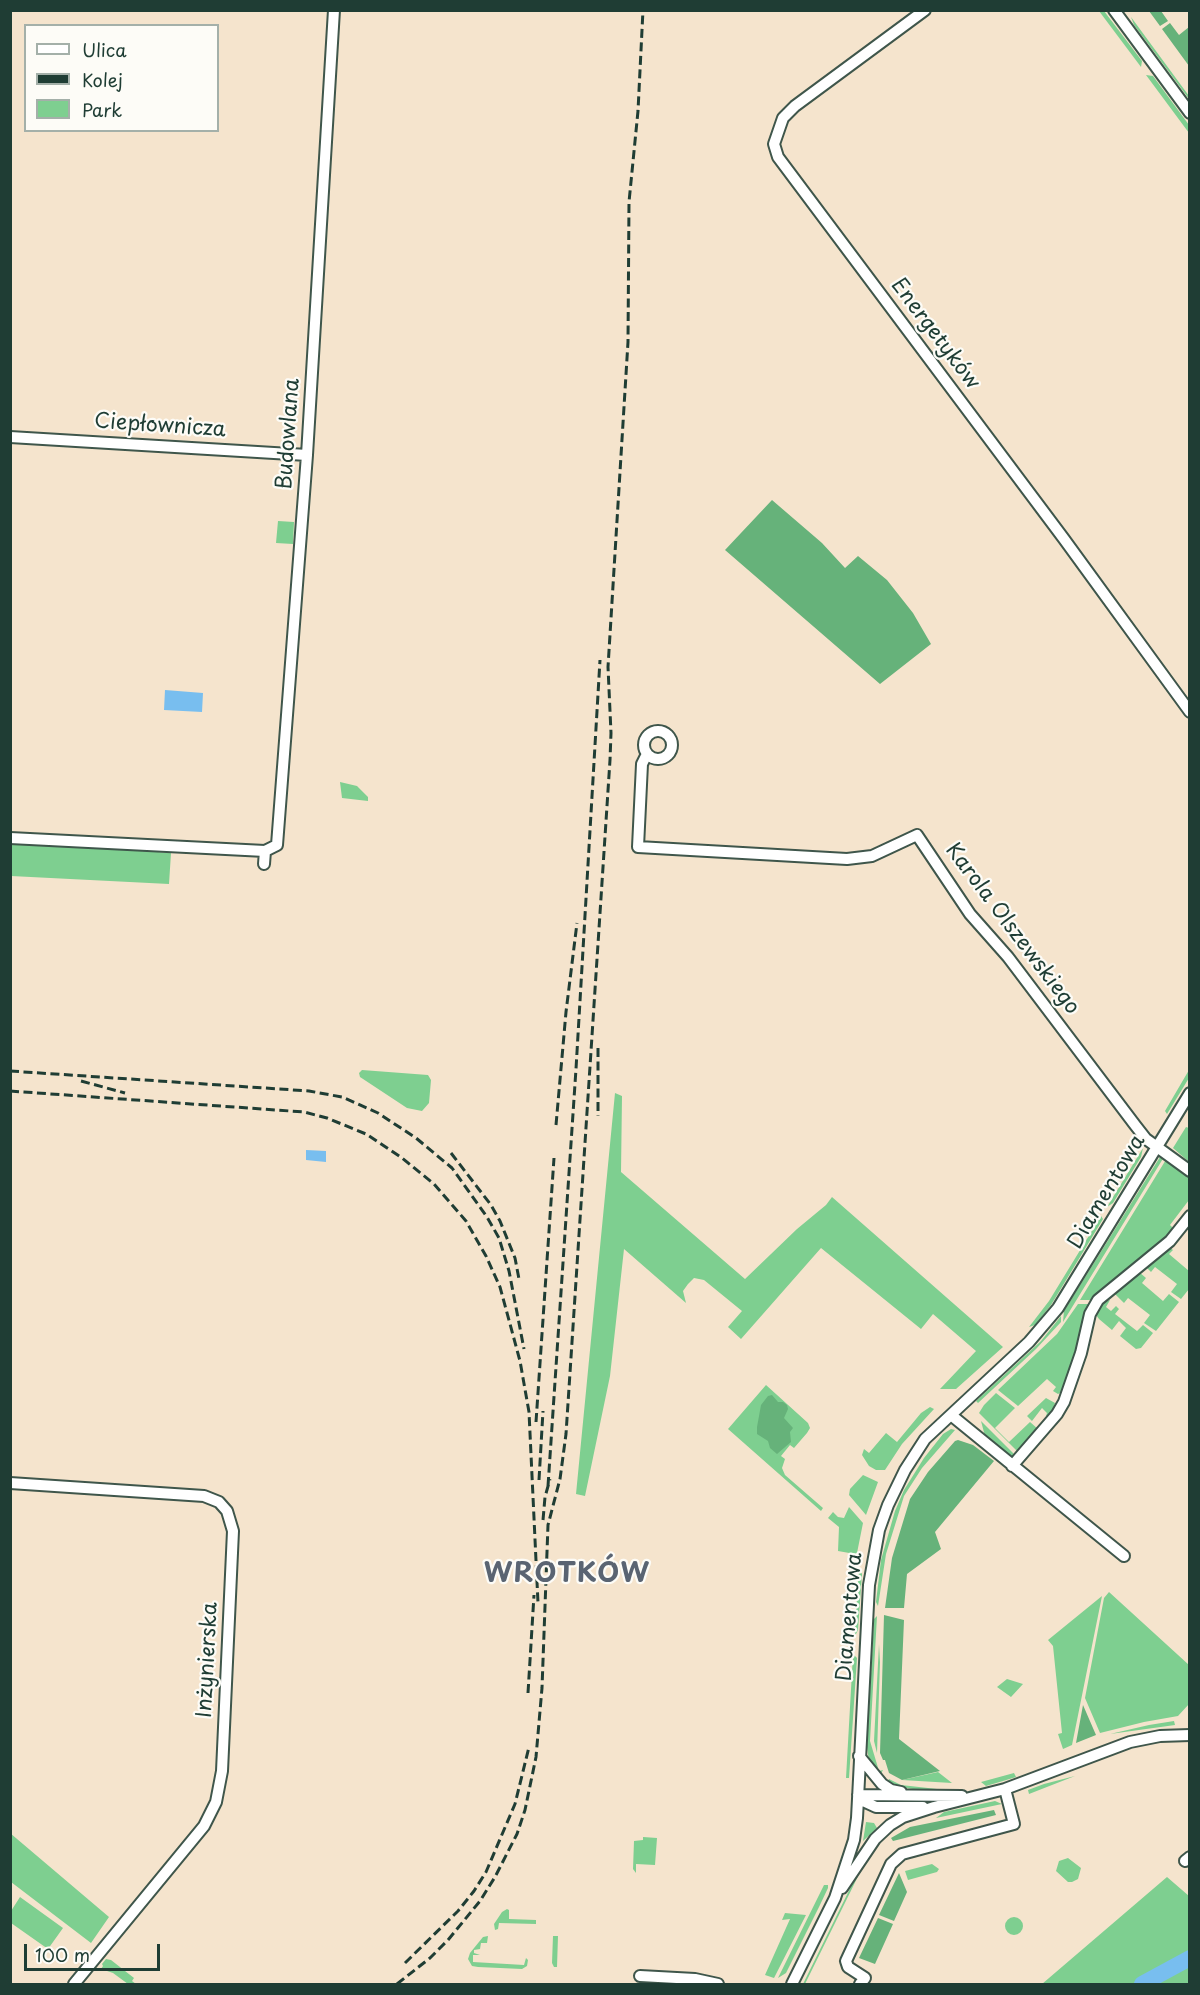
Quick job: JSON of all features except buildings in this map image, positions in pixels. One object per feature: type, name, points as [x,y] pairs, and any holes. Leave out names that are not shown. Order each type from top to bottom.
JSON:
[{"type":"street","name":"Budowlana","points":[[264,864],[265,851],[278,846],[307,455],[334,10]]},
{"type":"street","name":"Energetyków","points":[[925,10],[795,106],[783,118],[774,144],[778,157],[1190,711]]},
{"type":"street","points":[[1114,10],[1190,113]]},
{"type":"street","name":"Ciepłownicza","points":[[10,437],[307,455]]},
{"type":"street","name":"Karola Olszewskiego","points":[[648,754],[642,764],[639,847],[847,859],[872,856],[917,835],[970,914],[1008,957],[1146,1139],[1157,1146]]},
{"type":"street","points":[[10,838],[265,851]]},
{"type":"street","name":"Diamentowa","points":[[792,1984],[835,1898],[854,1840],[867,1608],[872,1563],[879,1530],[893,1494],[915,1454],[932,1432],[1029,1342],[1048,1321],[1190,1093]]},
{"type":"street","points":[[1157,1146],[1190,1171]]},
{"type":"street","points":[[1012,1466],[1057,1414],[1064,1402],[1082,1353],[1090,1314],[1098,1300],[1170,1241],[1190,1216]]},
{"type":"street","points":[[951,1415],[1124,1556]]},
{"type":"street","name":"Inżynierska","points":[[10,1483],[204,1496],[219,1502],[227,1511],[233,1532],[222,1771],[216,1802],[204,1826],[74,1984]]},
{"type":"street","points":[[835,1898],[868,1848],[883,1831],[903,1817],[1005,1789],[1130,1742],[1160,1736],[1190,1735]]},
{"type":"street","points":[[860,1756],[882,1784],[891,1790],[912,1795]]},
{"type":"street","points":[[860,1984],[865,1978],[848,1967],[846,1961],[891,1864],[902,1854],[1014,1824],[1005,1789]]},
{"type":"street","points":[[858,1795],[980,1797]]},
{"type":"street","points":[[858,1795],[863,1801],[876,1807],[934,1807]]},
{"type":"street","points":[[640,1976],[694,1979],[718,1984]]},
{"type":"green space","points":[[1099,11],[1104,11],[1142,61],[1141,67]]},
{"type":"green space","points":[[1149,11],[1161,11],[1168,21],[1160,26]]},
{"type":"green space","points":[[1131,17],[1189,96],[1189,99],[1134,25]]},
{"type":"green space","points":[[1170,23],[1179,35],[1189,27],[1189,66],[1162,29]]},
{"type":"green space","points":[[1146,75],[1153,76],[1189,125],[1189,133]]},
{"type":"green space","points":[[772,500],[822,543],[845,568],[858,556],[887,580],[913,613],[931,644],[880,684],[725,550]]},
{"type":"green space","points":[[278,521],[294,522],[293,544],[276,543]]},
{"type":"green space","points":[[340,782],[357,786],[368,797],[368,801],[342,798]]},
{"type":"green space","points":[[11,841],[171,853],[169,884],[11,876]]},
{"type":"green space","points":[[362,1070],[428,1075],[431,1080],[429,1103],[422,1111],[407,1108],[360,1077],[359,1073]]},
{"type":"green space","points":[[1189,1070],[1189,1078],[1167,1114],[1165,1111]]},
{"type":"green space","points":[[615,1093],[622,1096],[621,1172],[745,1279],[832,1197],[1003,1347],[956,1389],[940,1389],[976,1351],[933,1314],[921,1329],[821,1248],[741,1339],[728,1327],[742,1311],[704,1280],[694,1278],[688,1284],[683,1291],[686,1303],[624,1249],[610,1376],[585,1496],[576,1494]]},
{"type":"green space","points":[[1186,1127],[1189,1128],[1189,1162],[1173,1148]]},
{"type":"green space","points":[[1143,1148],[1141,1157],[1113,1203],[1107,1207]]},
{"type":"green space","points":[[1160,1157],[1164,1157],[1063,1322],[1064,1311]]},
{"type":"green space","points":[[1167,1158],[1189,1176],[1189,1200],[1170,1225],[1174,1229],[1164,1241],[1093,1300],[1080,1300]]},
{"type":"green space","points":[[1101,1216],[1103,1219],[1051,1305],[1035,1325],[1029,1327],[1049,1301]]},
{"type":"green space","points":[[1169,1247],[1173,1250],[1169,1254],[1189,1271],[1189,1289],[1181,1299],[1171,1292],[1177,1284],[1155,1267],[1151,1272],[1147,1268]]},
{"type":"green space","points":[[1139,1272],[1146,1278],[1142,1283],[1163,1301],[1169,1294],[1179,1302],[1156,1331],[1144,1323],[1150,1315],[1128,1298],[1124,1303],[1115,1294],[1115,1290]]},
{"type":"green space","points":[[1110,1300],[1106,1307],[1111,1311],[1116,1306],[1119,1309],[1115,1314],[1137,1331],[1143,1325],[1153,1333],[1141,1348],[1136,1349],[1120,1336],[1126,1328],[1119,1321],[1112,1330],[1096,1315],[1103,1302]]},
{"type":"green space","points":[[1078,1304],[1092,1304],[1064,1391],[1058,1394],[1053,1391],[1056,1387],[1047,1379],[1018,1406],[998,1390],[1057,1334]]},
{"type":"green space","points":[[1061,1316],[1061,1322],[1036,1349],[978,1403],[976,1401],[1041,1341]]},
{"type":"green space","points":[[766,1385],[808,1423],[810,1428],[807,1433],[794,1448],[790,1445],[781,1456],[785,1459],[782,1468],[785,1475],[823,1508],[821,1511],[728,1429]]},
{"type":"green space","points":[[996,1393],[1015,1408],[995,1428],[1009,1442],[1030,1422],[1038,1429],[1018,1452],[979,1413]]},
{"type":"green space","points":[[772,1395],[778,1402],[787,1405],[788,1409],[784,1418],[793,1428],[790,1432],[791,1442],[777,1454],[770,1448],[768,1441],[757,1434],[761,1405],[768,1396]]},
{"type":"green space","points":[[1046,1398],[1055,1403],[1053,1410],[1048,1417],[1042,1408],[1032,1421],[1027,1416]]},
{"type":"green space","points":[[930,1407],[934,1409],[902,1444],[885,1470],[876,1470],[869,1466],[862,1455],[864,1449],[869,1453],[886,1433],[897,1442],[921,1413]]},
{"type":"green space","points":[[981,1421],[1015,1455],[1009,1457],[986,1440]]},
{"type":"green space","points":[[951,1429],[955,1430],[922,1468],[904,1496],[886,1554],[878,1606],[876,1602],[881,1560],[895,1511],[904,1490],[924,1458],[943,1434]]},
{"type":"green space","points":[[958,1440],[973,1445],[994,1461],[935,1532],[941,1549],[907,1574],[904,1608],[885,1608],[892,1558],[910,1499],[928,1472]]},
{"type":"green space","points":[[863,1475],[878,1482],[866,1515],[849,1495],[850,1489]]},
{"type":"green space","points":[[849,1507],[863,1523],[855,1554],[838,1551],[839,1527],[828,1518],[833,1512],[838,1517],[844,1518]]},
{"type":"green space","points":[[859,1569],[862,1574],[858,1630],[854,1638]]},
{"type":"green space","points":[[1109,1592],[1189,1665],[1189,1704],[1178,1716],[1100,1733],[1085,1698],[1104,1598]]},
{"type":"green space","points":[[1102,1596],[1072,1745],[1063,1749],[1058,1734],[1062,1733],[1053,1646],[1048,1640]]},
{"type":"green space","points":[[884,1615],[904,1620],[899,1739],[940,1771],[902,1780],[889,1773],[880,1753]]},
{"type":"green space","points":[[877,1616],[870,1741],[879,1771],[883,1770],[879,1777],[869,1761],[867,1747],[874,1619]]},
{"type":"green space","points":[[879,1644],[880,1662],[877,1753],[874,1741]]},
{"type":"green space","points":[[853,1654],[857,1658],[849,1778],[846,1778]]},
{"type":"green space","points":[[1007,1679],[1023,1684],[1011,1697],[997,1687]]},
{"type":"green space","points":[[1083,1705],[1096,1735],[1076,1743]]},
{"type":"green space","points":[[1174,1721],[1175,1725],[1110,1734],[1149,1725]]},
{"type":"green space","points":[[938,1772],[952,1783],[902,1780]]},
{"type":"green space","points":[[1014,1773],[1016,1777],[986,1786],[981,1782]]},
{"type":"green space","points":[[1075,1776],[1029,1794],[1028,1790]]},
{"type":"green space","points":[[889,1779],[901,1785],[946,1790],[919,1790],[894,1786],[887,1783]]},
{"type":"green space","points":[[995,1801],[1002,1804],[936,1818],[944,1812]]},
{"type":"green space","points":[[994,1810],[996,1815],[893,1841],[891,1838],[910,1827]]},
{"type":"green space","points":[[866,1822],[874,1823],[877,1828],[863,1841]]},
{"type":"green space","points":[[10,1833],[109,1917],[91,1943],[11,1882]]},
{"type":"green space","points":[[885,1836],[868,1856],[803,1984],[865,1858],[877,1842]]},
{"type":"green space","points":[[643,1837],[657,1838],[655,1865],[636,1864],[636,1873],[633,1869],[634,1841],[643,1840]]},
{"type":"green space","points":[[1068,1858],[1081,1868],[1078,1879],[1072,1882],[1068,1882],[1056,1871],[1059,1861]]},
{"type":"green space","points":[[932,1864],[939,1869],[937,1872],[908,1880],[905,1871]]},
{"type":"green space","points":[[899,1873],[907,1892],[894,1921],[879,1915]]},
{"type":"green space","points":[[1167,1877],[1189,1896],[1189,1984],[1042,1984]]},
{"type":"green space","points":[[824,1885],[828,1885],[828,1888],[819,1907],[786,1973],[778,1978]]},
{"type":"green space","points":[[20,1897],[63,1928],[48,1949],[11,1923],[11,1911]]},
{"type":"green space","points":[[507,1909],[509,1919],[536,1920],[536,1924],[499,1923],[498,1929],[495,1930],[494,1924],[502,1912]]},
{"type":"green space","points":[[785,1913],[806,1915],[774,1978],[765,1975],[790,1919],[782,1920]]},
{"type":"green space","points":[[1014,1917],[1020,1920],[1023,1926],[1020,1932],[1014,1935],[1008,1932],[1005,1926],[1008,1920]]},
{"type":"green space","points":[[878,1918],[893,1924],[875,1964],[859,1958]]},
{"type":"green space","points":[[488,1936],[487,1943],[481,1943],[480,1949],[474,1950],[474,1953],[480,1955],[473,1955],[473,1962],[524,1965],[526,1958],[527,1966],[522,1969],[472,1966],[468,1959],[470,1953],[483,1937]]},
{"type":"green space","points":[[553,1936],[558,1936],[557,1967],[554,1967],[552,1963]]},
{"type":"green space","points":[[106,1959],[111,1960],[134,1978],[132,1981],[136,1984],[128,1984],[113,1973],[101,1969]]},
{"type":"water","points":[[165,690],[203,693],[202,712],[164,710]]},
{"type":"water","points":[[306,1150],[326,1151],[326,1162],[306,1160]]},
{"type":"waterway","points":[[1142,1984],[1190,1958]]},
{"type":"railway","points":[[397,1984],[430,1958],[448,1940],[480,1901],[495,1877],[517,1834],[525,1810],[536,1757],[542,1688],[548,1525],[560,1479],[566,1434],[610,760],[608,667],[628,342],[629,202],[638,111],[643,10]]},
{"type":"railway","points":[[548,1486],[600,660]]},
{"type":"railway","points":[[556,1125],[577,923]]},
{"type":"railway","points":[[598,1048],[598,1116]]},
{"type":"railway","points":[[10,1071],[309,1091],[342,1097],[378,1113],[416,1138],[452,1168],[487,1217],[499,1238],[509,1271],[524,1349]]},
{"type":"railway","points":[[81,1081],[125,1093]]},
{"type":"railway","points":[[10,1091],[304,1112],[327,1118],[366,1134],[402,1158],[434,1184],[466,1221],[486,1256],[500,1287],[520,1361],[529,1412],[538,1603]]},
{"type":"railway","points":[[451,1153],[491,1205],[500,1221],[515,1258],[519,1279]]},
{"type":"railway","points":[[536,1422],[554,1158]]},
{"type":"railway","points":[[539,1480],[543,1411]]},
{"type":"railway","points":[[543,1520],[545,1497],[550,1479]]},
{"type":"railway","points":[[528,1693],[534,1595]]},
{"type":"railway","points":[[405,1963],[458,1911],[486,1872],[515,1804],[529,1747]]},
{"type":"district","name":"WROTKÓW","points":[[567,1575]]}]
